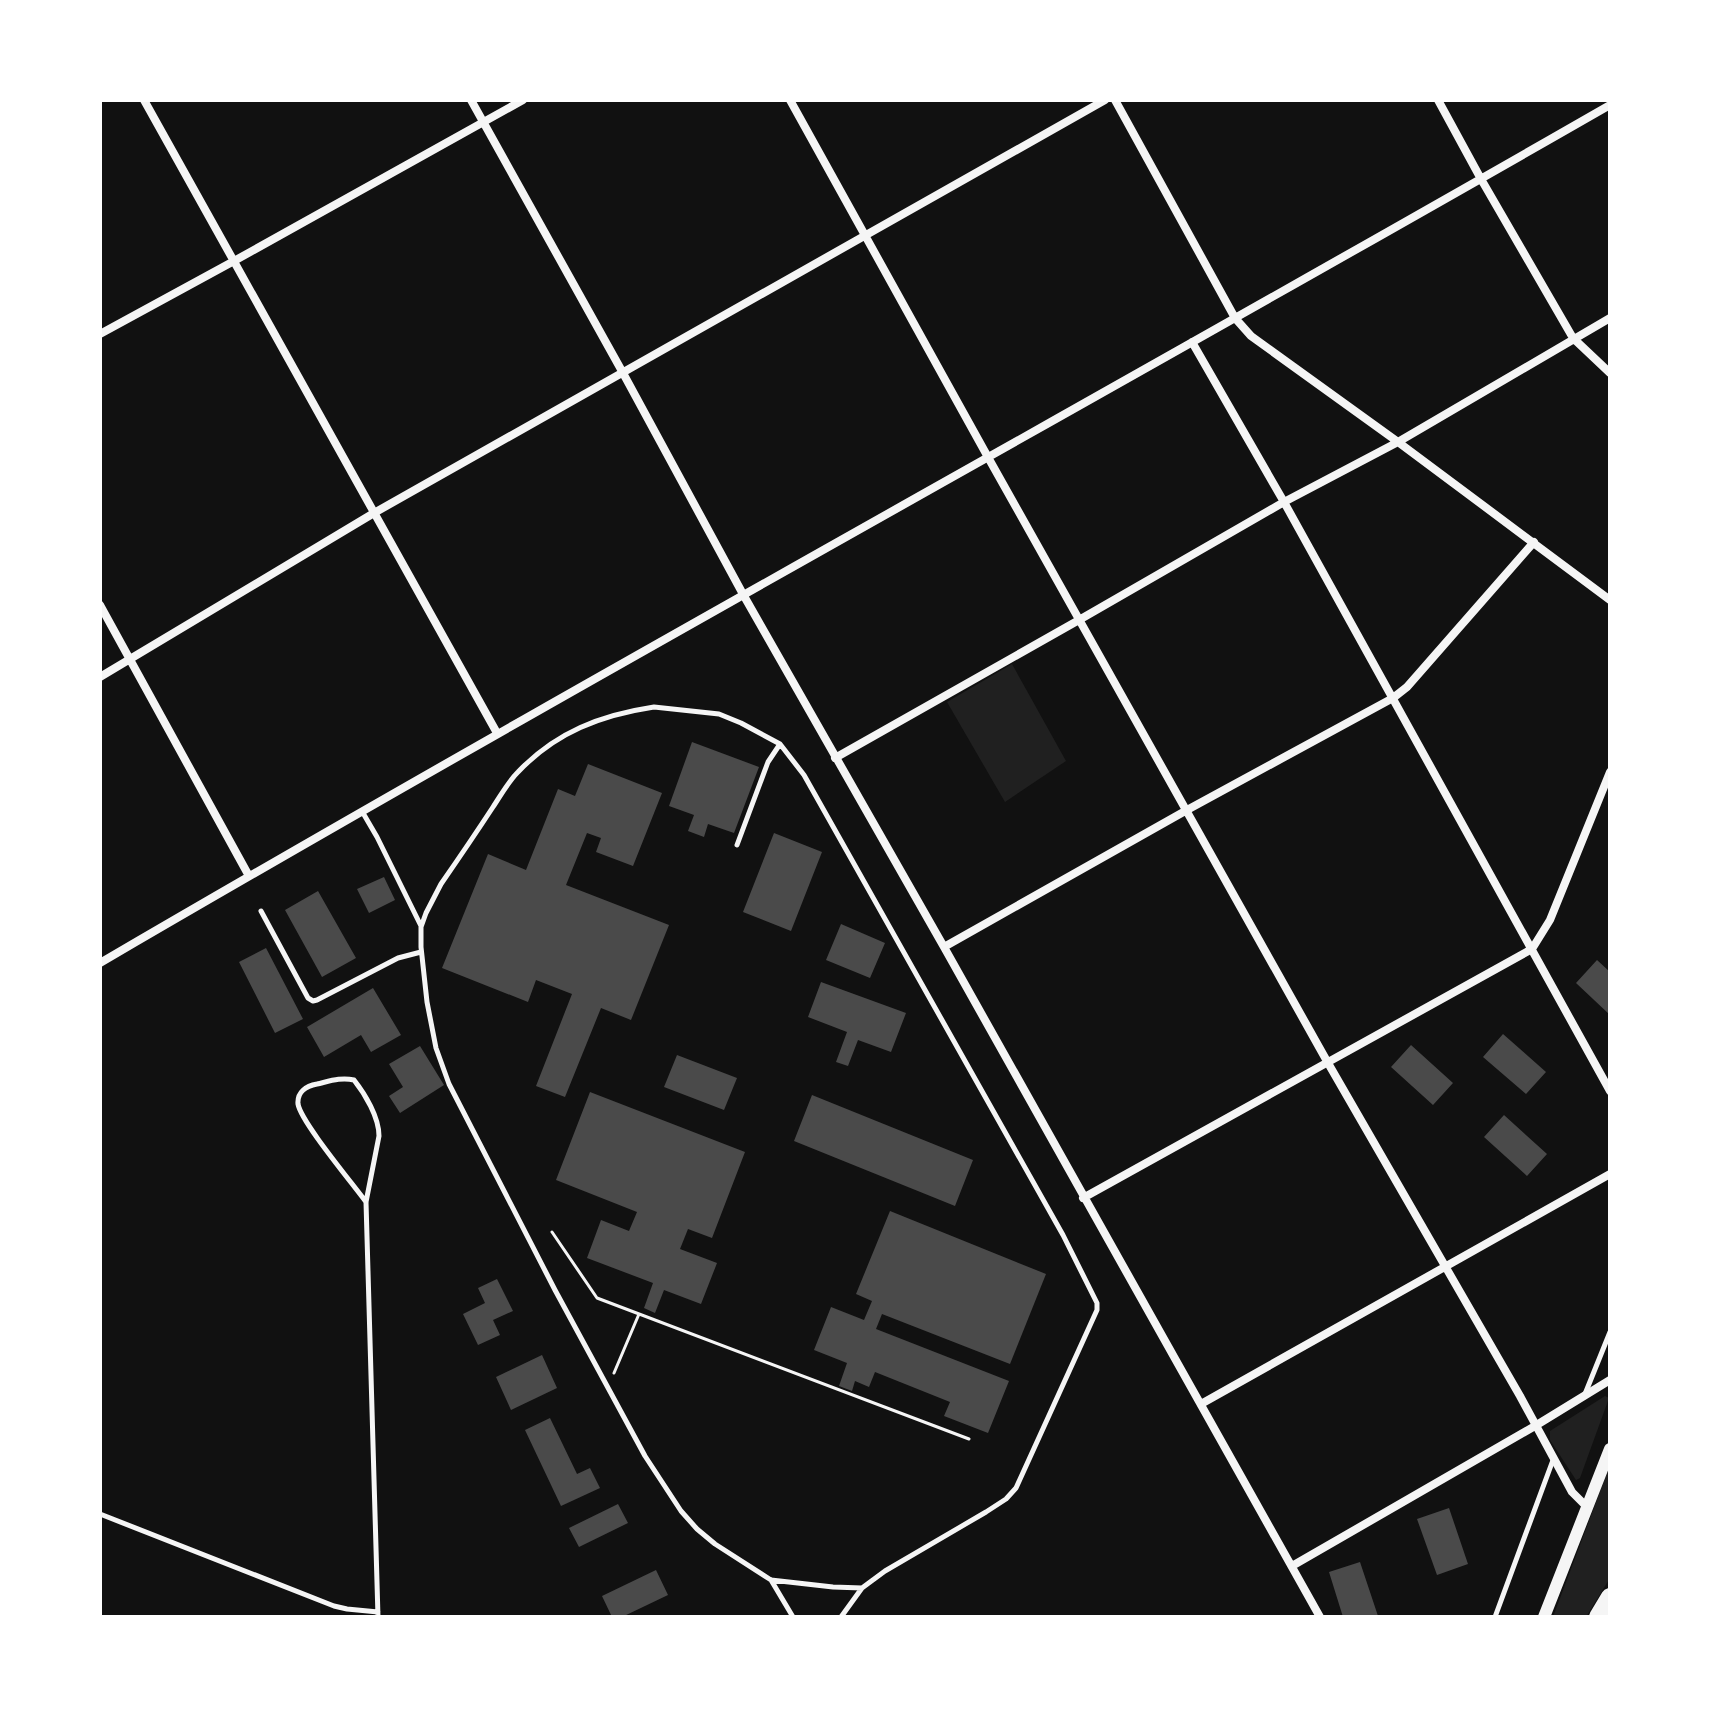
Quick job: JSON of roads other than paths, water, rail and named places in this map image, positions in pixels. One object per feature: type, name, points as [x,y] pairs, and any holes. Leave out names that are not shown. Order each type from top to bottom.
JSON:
[{"type":"highway","points":[[1598,1617],[1610,1597]]},
{"type":"street","points":[[144,100],[497,733]]},
{"type":"street","points":[[471,100],[744,596],[1320,1617]]},
{"type":"street","points":[[100,334],[523,100]]},
{"type":"street","points":[[790,100],[1553,1460],[1572,1492],[1588,1508]]},
{"type":"street","points":[[100,677],[374,513],[1105,100]]},
{"type":"street","points":[[1115,100],[1235,318],[1251,336],[1610,600]]},
{"type":"street","points":[[1438,100],[1573,338],[1610,373]]},
{"type":"street","points":[[100,963],[497,733],[989,459],[1610,105]]},
{"type":"street","points":[[835,758],[1284,502],[1398,442],[1610,318]]},
{"type":"street","points":[[1192,342],[1610,1091]]},
{"type":"street","points":[[944,947],[1393,698],[1407,687],[1534,542]]},
{"type":"street","points":[[100,605],[249,876]]},
{"type":"street","points":[[1083,1198],[1532,949],[1550,920],[1610,772]]},
{"type":"street","points":[[1201,1404],[1610,1174]]},
{"type":"street","points":[[1292,1566],[1610,1380]]},
{"type":"street","points":[[1544,1617],[1610,1449]]},
{"type":"lane","points":[[841,1617],[862,1588],[885,1571],[986,1512],[1016,1488],[1091,1324],[1097,1303],[1056,1222],[789,754],[766,735],[719,714],[654,707],[613,714],[557,739],[515,775],[432,900],[421,927],[421,952],[436,1048],[449,1084],[555,1290],[645,1456],[681,1511],[715,1544],[771,1580],[862,1588]]},
{"type":"lane","points":[[737,845],[768,762],[780,744]]},
{"type":"lane","points":[[363,813],[421,927]]},
{"type":"lane","points":[[261,911],[308,998],[313,1001],[398,958],[421,952]]},
{"type":"lane","points":[[100,1514],[334,1606],[378,1614],[366,1202],[379,1127],[354,1080],[344,1078],[310,1085],[303,1089],[299,1097],[300,1111],[366,1202]]},
{"type":"lane","points":[[1583,1398],[1610,1332]]},
{"type":"lane","points":[[1495,1617],[1553,1460]]},
{"type":"lane","points":[[771,1580],[793,1617]]}]
